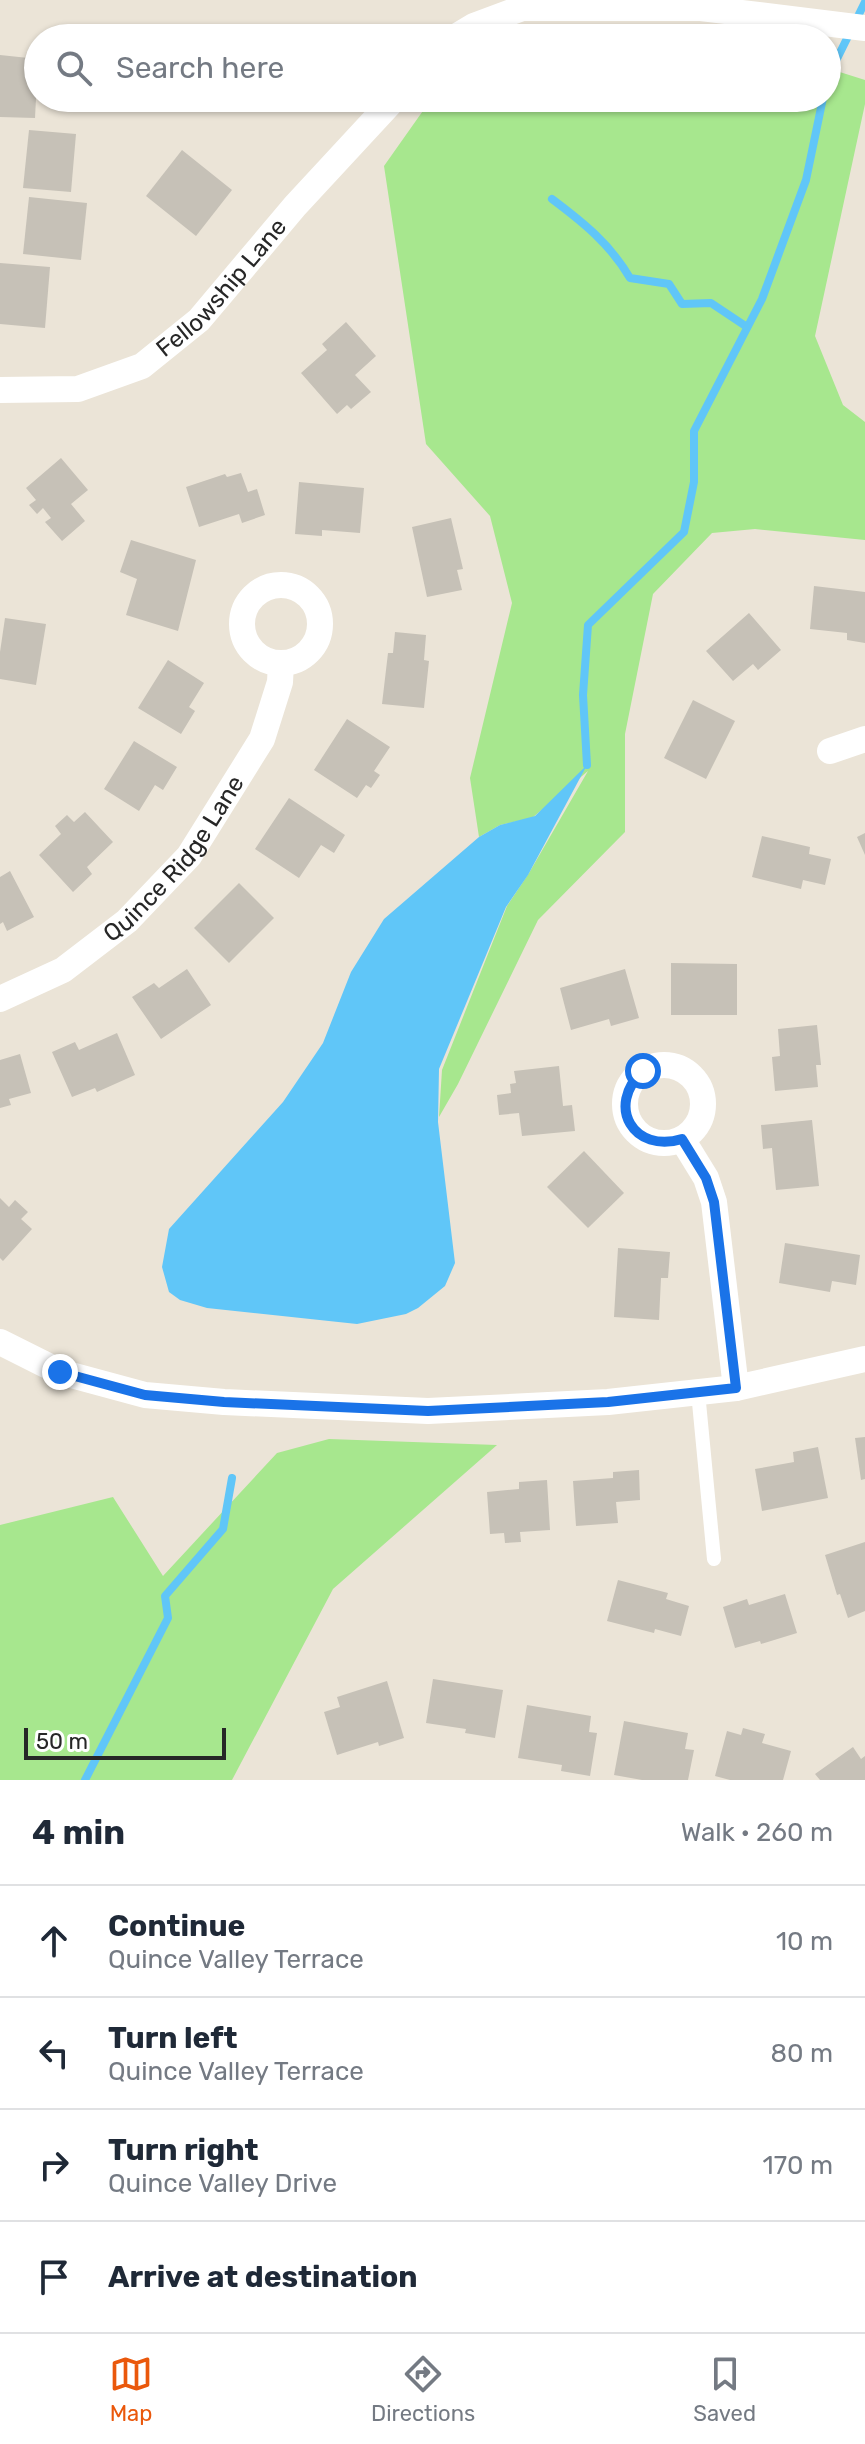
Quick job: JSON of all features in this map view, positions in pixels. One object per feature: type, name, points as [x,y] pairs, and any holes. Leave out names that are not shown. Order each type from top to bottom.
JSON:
[{"type":"street","points":[[479,24],[522,8],[701,8],[834,24]]},
{"type":"street","points":[[841,25],[865,28]]},
{"type":"street","name":"Fellowship Lane","points":[[0,390],[78,389],[142,366],[199,320],[295,206],[382,112]]},
{"type":"street","name":"Quince Ridge Lane","points":[[0,999],[63,970],[127,921],[189,856],[262,739],[280,682],[281,663]]},
{"type":"street","points":[[830,751],[865,739]]},
{"type":"street","points":[[682,1139],[706,1178],[714,1202],[736,1388]]},
{"type":"street","points":[[0,1342],[60,1372],[145,1395],[224,1402],[428,1411],[608,1402],[736,1388],[865,1359]]},
{"type":"lane","points":[[698,1392],[714,1559]]},
{"type":"green space","points":[[841,72],[865,80],[865,104],[815,336],[843,405],[865,422],[865,540],[755,529],[712,533],[653,594],[625,734],[625,832],[538,920],[439,1117],[442,1070],[507,906],[588,771],[532,818],[500,825],[479,837],[470,778],[512,603],[490,516],[426,444],[384,166],[422,112],[841,112]]},
{"type":"green space","points":[[329,1439],[497,1445],[333,1589],[232,1780],[0,1780],[0,1525],[113,1497],[163,1576],[277,1453]]},
{"type":"water","points":[[587,765],[528,875],[506,907],[439,1069],[438,1122],[455,1263],[445,1286],[406,1314],[357,1324],[207,1308],[180,1300],[169,1292],[162,1267],[169,1229],[283,1102],[323,1043],[351,972],[384,919],[479,837],[500,825],[535,816]]},
{"type":"building","points":[[0,55],[24,58],[24,112],[35,112],[35,118],[0,117]]},
{"type":"building","points":[[29,130],[76,134],[71,192],[23,188]]},
{"type":"building","points":[[182,150],[232,190],[196,236],[146,196]]},
{"type":"building","points":[[29,197],[87,203],[81,260],[23,254]]},
{"type":"building","points":[[0,263],[50,267],[45,328],[0,324]]},
{"type":"building","points":[[346,322],[376,356],[355,375],[371,392],[351,409],[347,405],[337,414],[301,373],[327,350],[322,344]]},
{"type":"building","points":[[61,458],[88,490],[71,504],[85,521],[62,541],[45,522],[51,518],[43,508],[37,514],[29,505],[36,500],[26,488]]},
{"type":"building","points":[[241,473],[248,492],[257,489],[265,515],[242,523],[239,514],[199,527],[186,487],[225,474],[227,477]]},
{"type":"building","points":[[299,482],[364,488],[360,533],[322,530],[322,536],[295,534]]},
{"type":"building","points":[[451,518],[463,569],[457,570],[462,590],[427,597],[412,527]]},
{"type":"building","points":[[131,540],[196,560],[178,631],[126,615],[137,579],[120,572]]},
{"type":"building","points":[[814,586],[865,592],[865,643],[847,640],[847,633],[810,629]]},
{"type":"building","points":[[749,613],[781,650],[758,670],[753,664],[733,681],[706,651]]},
{"type":"building","points":[[5,618],[46,624],[36,685],[0,679]]},
{"type":"building","points":[[395,632],[426,635],[424,660],[429,661],[424,708],[382,704],[388,653],[393,653]]},
{"type":"building","points":[[168,660],[204,683],[189,707],[195,711],[181,734],[138,708]]},
{"type":"building","points":[[693,700],[735,721],[706,779],[664,758]]},
{"type":"building","points":[[347,719],[390,747],[374,771],[380,775],[371,788],[366,785],[357,798],[314,770]]},
{"type":"building","points":[[134,741],[177,767],[163,790],[155,785],[139,811],[104,789]]},
{"type":"building","points":[[289,798],[345,835],[334,853],[321,845],[299,878],[255,849]]},
{"type":"building","points":[[85,812],[113,842],[87,867],[92,874],[73,892],[39,855],[61,834],[55,826],[67,815],[74,822]]},
{"type":"building","points":[[865,833],[865,855],[857,837]]},
{"type":"building","points":[[762,836],[810,847],[809,854],[831,859],[825,885],[803,880],[801,889],[752,877]]},
{"type":"building","points":[[10,871],[34,917],[7,931],[3,922],[0,924],[0,877]]},
{"type":"building","points":[[239,883],[274,918],[229,963],[194,928]]},
{"type":"building","points":[[671,963],[737,964],[737,1015],[671,1015]]},
{"type":"building","points":[[187,969],[211,1005],[161,1039],[132,997],[154,983],[159,988]]},
{"type":"building","points":[[625,969],[639,1018],[611,1026],[609,1019],[571,1030],[560,988]]},
{"type":"building","points":[[817,1025],[821,1065],[816,1065],[818,1087],[775,1091],[772,1057],[780,1056],[778,1029]]},
{"type":"building","points":[[117,1033],[135,1075],[97,1092],[95,1088],[72,1097],[52,1052],[75,1042],[79,1050]]},
{"type":"building","points":[[20,1054],[31,1093],[9,1099],[11,1105],[0,1108],[0,1060]]},
{"type":"building","points":[[559,1066],[563,1106],[572,1105],[575,1131],[522,1136],[519,1113],[499,1115],[497,1095],[511,1093],[510,1084],[516,1083],[514,1071]]},
{"type":"building","points":[[812,1120],[819,1186],[776,1190],[772,1148],[763,1149],[761,1125]]},
{"type":"building","points":[[584,1151],[624,1193],[588,1228],[547,1187]]},
{"type":"building","points":[[0,1198],[9,1207],[15,1200],[28,1212],[21,1219],[32,1229],[3,1261],[0,1258]]},
{"type":"building","points":[[785,1243],[860,1255],[856,1285],[832,1281],[830,1292],[779,1283]]},
{"type":"building","points":[[618,1248],[670,1252],[668,1278],[661,1278],[659,1320],[614,1317]]},
{"type":"building","points":[[865,1437],[865,1479],[861,1480],[855,1438]]},
{"type":"building","points":[[818,1447],[828,1498],[762,1511],[755,1469],[794,1462],[793,1452]]},
{"type":"building","points":[[639,1470],[640,1500],[616,1502],[618,1523],[576,1526],[573,1481],[613,1478],[613,1472]]},
{"type":"building","points":[[547,1480],[550,1530],[520,1532],[521,1542],[505,1543],[504,1533],[490,1534],[487,1492],[519,1489],[519,1482]]},
{"type":"building","points":[[865,1542],[865,1611],[848,1618],[840,1594],[837,1595],[825,1555]]},
{"type":"building","points":[[618,1580],[668,1593],[666,1599],[689,1606],[681,1636],[655,1629],[654,1633],[607,1621]]},
{"type":"building","points":[[785,1594],[797,1633],[735,1648],[723,1607],[747,1599],[749,1605]]},
{"type":"building","points":[[433,1679],[503,1690],[495,1738],[465,1733],[466,1729],[426,1723]]},
{"type":"building","points":[[387,1681],[404,1738],[379,1746],[378,1742],[337,1755],[324,1712],[340,1707],[337,1697]]},
{"type":"building","points":[[527,1705],[591,1716],[589,1732],[597,1733],[590,1776],[561,1771],[562,1765],[518,1758]]},
{"type":"building","points":[[624,1721],[688,1733],[685,1749],[694,1750],[688,1780],[642,1780],[614,1775]]},
{"type":"building","points":[[743,1728],[765,1734],[762,1743],[791,1751],[783,1780],[730,1780],[715,1776],[727,1731],[741,1735]]},
{"type":"building","points":[[853,1747],[861,1759],[865,1756],[865,1780],[820,1780],[815,1774]]},
{"type":"waterway","points":[[841,51],[865,2]]},
{"type":"waterway","points":[[587,765],[583,695],[588,625],[684,532],[694,482],[694,431],[762,299],[806,180],[820,112]]},
{"type":"waterway","points":[[552,199],[596,235],[630,278],[669,284],[682,304],[711,303],[747,327]]},
{"type":"waterway","points":[[85,1780],[168,1618],[165,1596],[223,1529],[232,1478]]},
{"type":"route","points":[[60,1372],[145,1395],[224,1402],[428,1411],[608,1402],[736,1388],[714,1202],[706,1178],[682,1139],[656,1143],[644,1138],[627,1118],[627,1091],[643,1071]]}]
